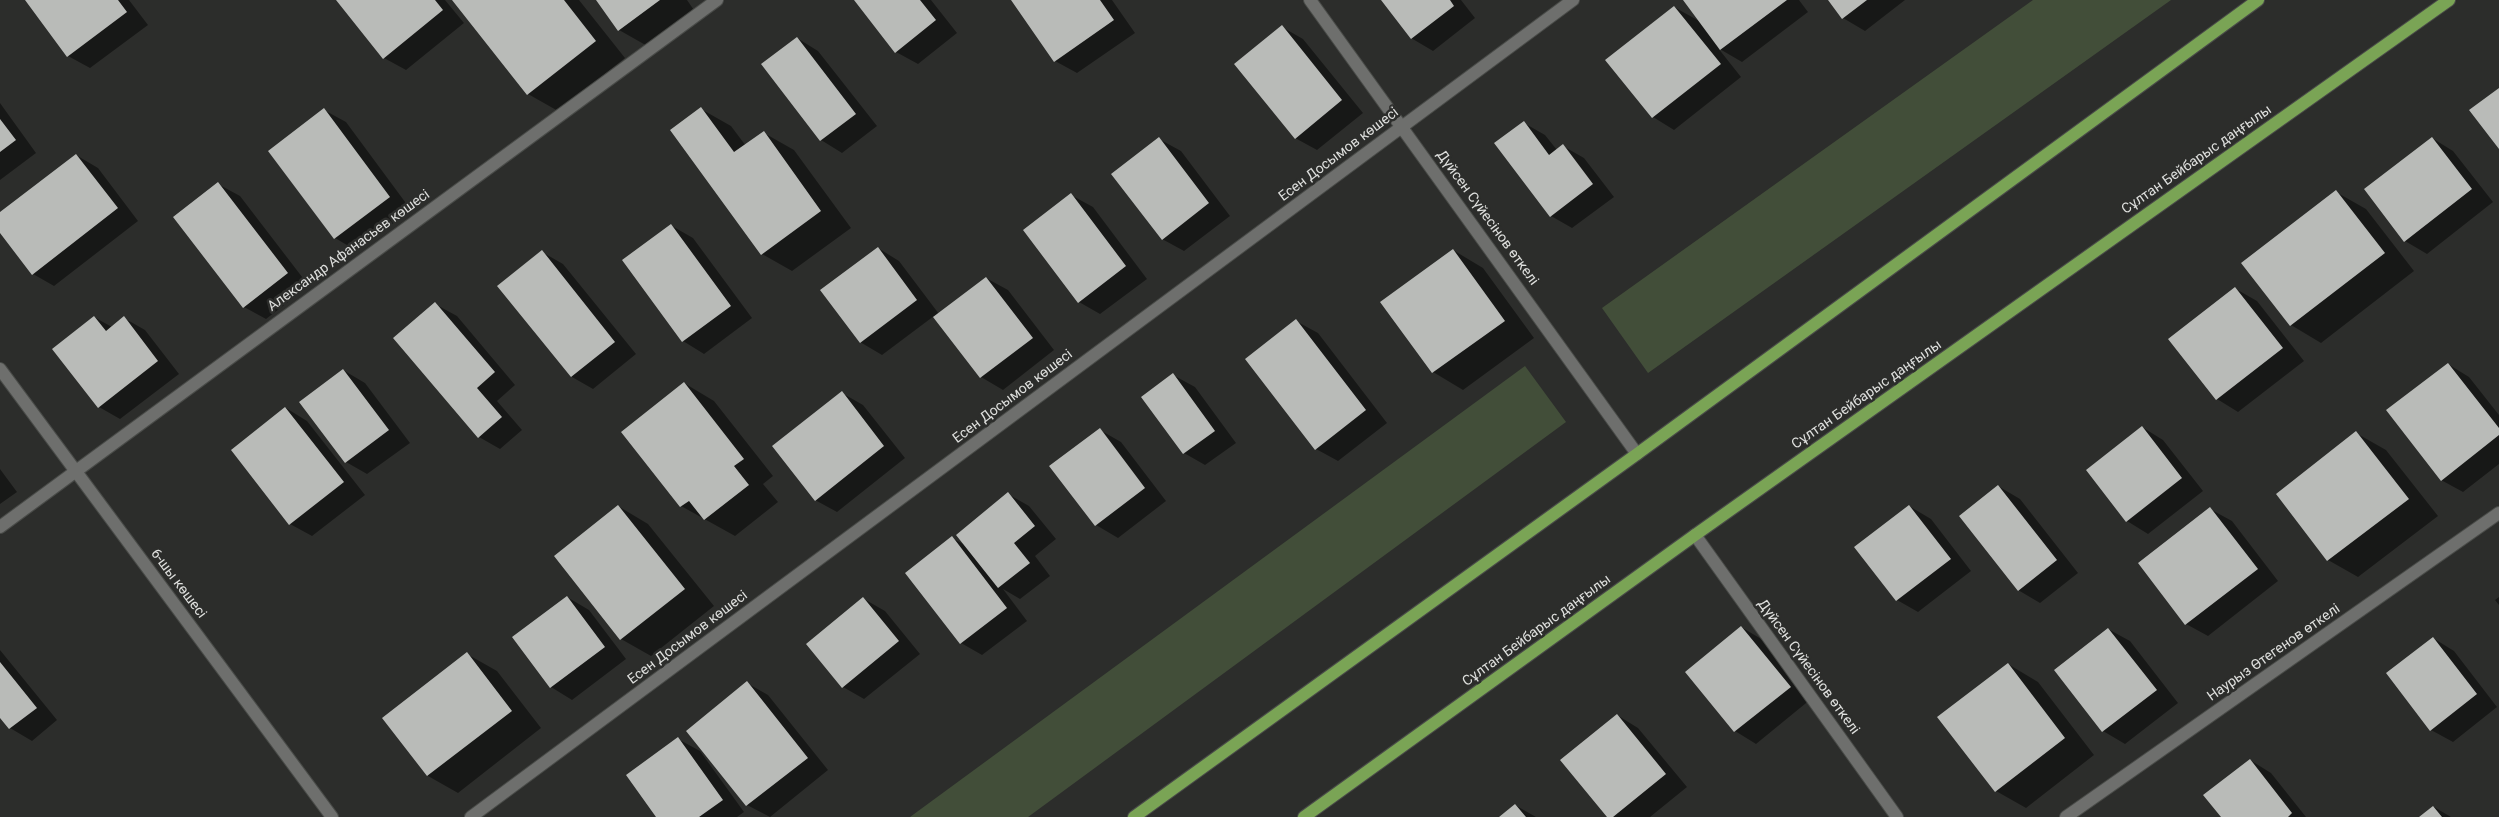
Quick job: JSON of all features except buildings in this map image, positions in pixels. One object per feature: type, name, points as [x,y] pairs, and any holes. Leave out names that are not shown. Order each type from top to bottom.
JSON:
[{"type":"main road","points":[[1134,817],[1637,454],[2258,0]]},
{"type":"main road","name":"Сұлтан Бейбарыс даңғылы","points":[[1304,817],[1695,535],[2449,0]]},
{"type":"street","name":"Александр Афанасьев көшесі","points":[[0,527],[717,0]]},
{"type":"street","name":"Дүйсен Сүйесінов өткелі","points":[[1310,0],[1403,126],[1637,454]]},
{"type":"street","name":"Есен Досымов көшесі","points":[[472,817],[1573,0]]},
{"type":"street","name":"6-шы көшесі","points":[[0,369],[332,817]]},
{"type":"street","name":"Наурыз Өтегенов өткелі","points":[[2066,817],[2499,513]]},
{"type":"street","name":"Дүйсен Сүйесінов өткелі","points":[[1695,535],[1897,817]]},
{"type":"green space","points":[[2033,0],[2171,0],[1648,373],[1602,308]]},
{"type":"green space","points":[[1525,366],[1566,422],[1028,817],[910,817]]}]
